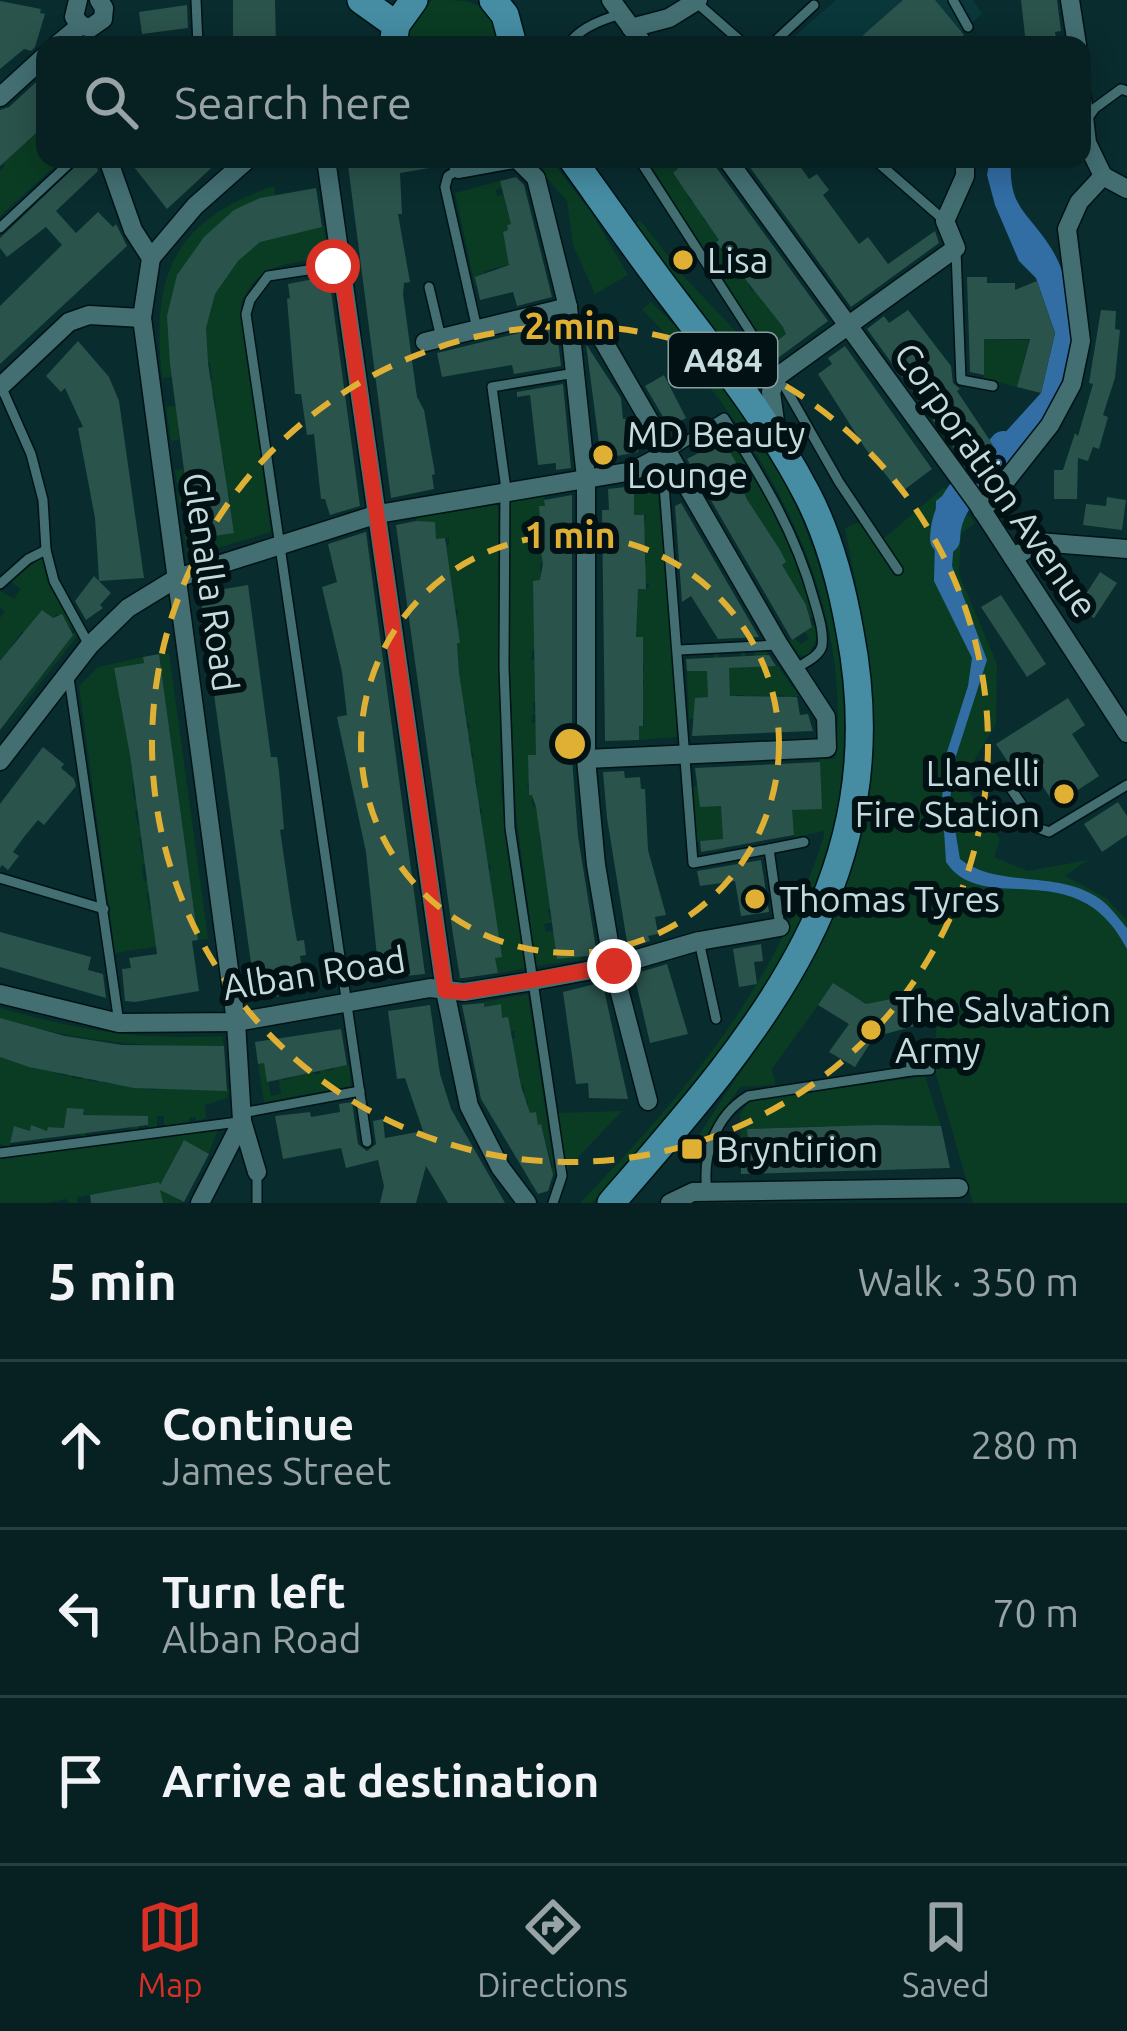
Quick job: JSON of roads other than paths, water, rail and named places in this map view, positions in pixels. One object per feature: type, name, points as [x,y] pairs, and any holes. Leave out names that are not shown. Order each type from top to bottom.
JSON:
[{"type":"main road","points":[[362,0],[394,35],[414,0]]},
{"type":"main road","points":[[499,8],[531,0]]},
{"type":"main road","name":"A484","points":[[578,168],[729,368],[809,497],[842,585],[859,676],[856,794],[847,836],[801,957],[709,1091],[611,1203]]},
{"type":"street","points":[[1070,0],[1076,36]]},
{"type":"street","points":[[75,1],[74,17],[92,32],[103,19],[103,1]]},
{"type":"street","points":[[622,14],[669,18],[697,1]]},
{"type":"street","points":[[0,97],[36,64]]},
{"type":"street","points":[[1091,150],[1103,176],[1127,190]]},
{"type":"street","points":[[111,168],[133,230],[151,258],[195,206],[238,168]]},
{"type":"street","points":[[327,168],[445,991],[469,1106],[500,1167],[527,1203]]},
{"type":"street","points":[[459,169],[465,168]]},
{"type":"street","points":[[525,168],[536,178],[568,307],[586,478],[586,759],[596,865],[614,966],[648,1102]]},
{"type":"street","name":"Corporation Avenue","points":[[734,168],[980,507],[1127,733]]},
{"type":"street","points":[[729,368],[764,379],[779,376],[956,248],[945,221],[965,168]]},
{"type":"street","points":[[980,507],[1050,425],[1072,383],[1081,341],[1067,229],[1079,202],[1103,176]]},
{"type":"street","name":"Glenalla Road","points":[[151,258],[142,318],[236,1022],[242,1117],[257,1172]]},
{"type":"street","points":[[433,340],[568,307]]},
{"type":"street","points":[[2,382],[69,322],[89,315],[142,318]]},
{"type":"street","points":[[570,331],[589,329],[601,337],[779,645],[826,717],[827,748],[586,759]]},
{"type":"street","points":[[779,376],[771,392],[779,445]]},
{"type":"street","points":[[0,760],[90,645],[128,608],[177,578],[378,514],[632,471],[669,452]]},
{"type":"street","points":[[1013,558],[1038,542],[1127,549]]},
{"type":"street","name":"Alban Road","points":[[0,994],[119,1023],[236,1022],[430,988],[464,992],[533,982],[614,966],[699,941],[779,927]]},
{"type":"street","points":[[200,1203],[242,1117]]},
{"type":"street","points":[[670,1203],[693,1192],[959,1188]]},
{"type":"lane","points":[[196,0],[198,36]]},
{"type":"lane","points":[[953,0],[968,27]]},
{"type":"lane","points":[[697,1],[735,36]]},
{"type":"lane","points":[[780,36],[814,5]]},
{"type":"lane","points":[[575,36],[622,14]]},
{"type":"lane","points":[[1091,116],[1109,96],[1127,91]]},
{"type":"lane","points":[[0,228],[64,168]]},
{"type":"lane","points":[[645,168],[898,570]]},
{"type":"lane","points":[[884,168],[945,221]]},
{"type":"lane","points":[[459,169],[448,176],[445,187],[477,329]]},
{"type":"lane","points":[[956,248],[961,380],[993,386]]},
{"type":"lane","points":[[341,265],[268,276],[246,314],[367,1142]]},
{"type":"lane","points":[[429,287],[433,340]]},
{"type":"lane","points":[[554,1203],[562,1176],[508,799],[504,491],[492,387],[575,373]]},
{"type":"lane","points":[[2,382],[31,454],[43,500],[46,550],[54,581],[90,645]]},
{"type":"lane","points":[[795,670],[822,647],[803,559],[724,418],[669,452],[663,472],[693,862],[805,842]]},
{"type":"lane","points":[[779,445],[806,424]]},
{"type":"lane","points":[[0,584],[46,550]]},
{"type":"lane","points":[[679,650],[779,645]]},
{"type":"lane","points":[[68,672],[119,1023]]},
{"type":"lane","points":[[1007,783],[1038,828],[1049,832],[1127,785]]},
{"type":"lane","points":[[769,849],[779,927]]},
{"type":"lane","points":[[0,878],[104,909]]},
{"type":"lane","points":[[699,941],[716,1018]]},
{"type":"lane","points":[[910,1049],[911,1071]]},
{"type":"lane","points":[[707,1192],[707,1147],[736,1103],[748,1096],[930,1070]]},
{"type":"lane","points":[[782,1091],[784,1075]]},
{"type":"lane","points":[[0,1153],[242,1117],[360,1091]]},
{"type":"lane","points":[[257,1172],[257,1203]]},
{"type":"water","points":[[988,168],[1011,168],[1016,199],[1060,266],[1072,329],[1067,372],[1053,410],[986,488],[972,469],[1041,393],[1055,333],[1036,278],[1019,261]]},
{"type":"water","points":[[947,492],[966,515],[955,529],[952,566],[987,660],[956,756],[950,799],[960,859],[992,874],[1083,890],[1104,902],[1127,928],[1127,949],[1106,919],[1083,902],[1058,893],[983,886],[963,878],[946,862],[942,799],[947,752],[972,658],[934,581],[936,501]]},
{"type":"waterway","points":[[945,539],[957,500],[1004,446]]},
{"type":"place","name":"Lisa","points":[[683,260]]},
{"type":"place","name":"MD Beauty Lounge","points":[[603,455]]},
{"type":"place","name":"Llanelli Fire Station","points":[[1064,794]]},
{"type":"place","name":"Thomas Tyres","points":[[755,899]]},
{"type":"place","name":"The Salvation Army","points":[[871,1030]]},
{"type":"place","name":"Bryntirion","points":[[692,1149]]}]
